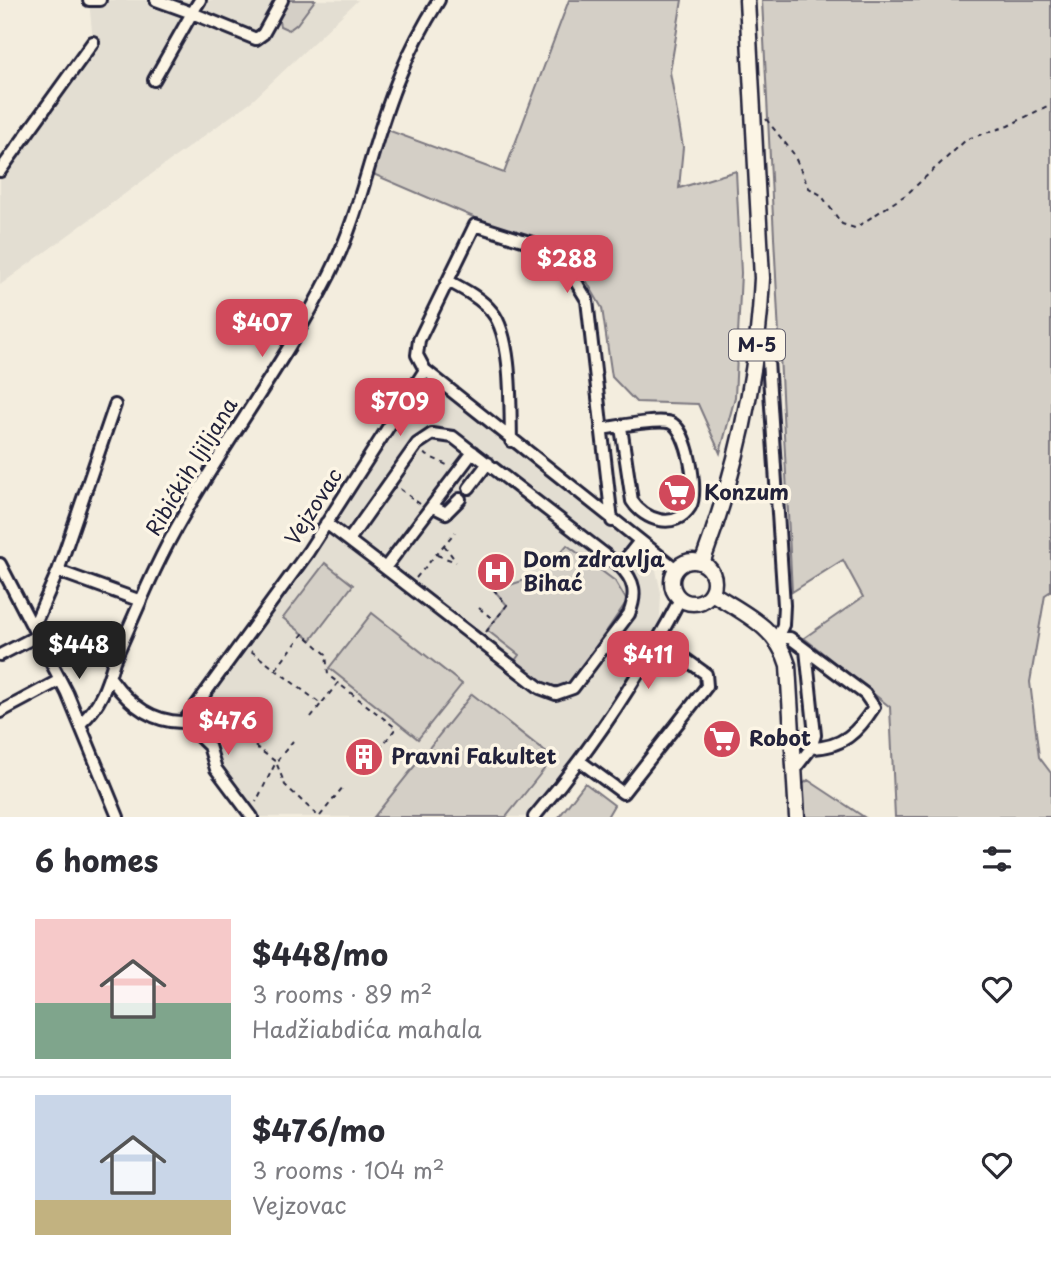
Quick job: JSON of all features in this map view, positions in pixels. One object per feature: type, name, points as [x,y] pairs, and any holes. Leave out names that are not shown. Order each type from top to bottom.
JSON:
[{"type":"main road","name":"M-5","points":[[702,562],[736,454],[758,332],[762,278],[747,0]]},
{"type":"main road","points":[[688,561],[702,562],[712,572],[712,593],[694,603],[680,599],[673,588],[676,569],[688,561]]},
{"type":"main road","points":[[712,593],[777,638],[789,665],[797,817]]},
{"type":"street","points":[[89,0],[100,0]]},
{"type":"street","points":[[156,0],[256,38],[263,34],[282,0]]},
{"type":"street","points":[[154,80],[200,0]]},
{"type":"street","name":"Ribićkih ljiljana","points":[[80,723],[93,712],[111,679],[114,661],[182,518],[306,320],[331,272],[350,228],[398,77],[418,34],[439,0]]},
{"type":"street","points":[[2,163],[93,42]]},
{"type":"street","points":[[612,521],[587,300],[561,257],[532,243],[475,225],[417,347],[419,364],[511,441],[612,521],[639,542],[676,569]]},
{"type":"street","points":[[447,281],[482,303],[498,321],[510,395],[511,441]]},
{"type":"street","points":[[768,345],[784,605],[783,625],[777,638],[789,638],[806,650],[865,694],[874,707],[846,740],[829,748],[811,748]]},
{"type":"street","name":"Vejzovac","points":[[184,722],[326,523],[425,370]]},
{"type":"street","points":[[0,655],[35,632],[115,405]]},
{"type":"street","points":[[601,429],[666,422],[682,432],[693,499],[690,507],[679,516],[669,520],[650,519],[632,501],[621,427]]},
{"type":"street","points":[[326,523],[547,692],[556,694],[573,688],[633,604],[631,577],[620,566],[453,437],[424,437],[414,447],[349,540]]},
{"type":"street","points":[[384,568],[473,452]]},
{"type":"street","points":[[469,488],[488,463]]},
{"type":"street","points":[[430,509],[446,513],[460,499]]},
{"type":"street","points":[[620,566],[639,542]]},
{"type":"street","points":[[0,564],[61,680],[118,817]]},
{"type":"street","points":[[58,572],[141,601]]},
{"type":"street","points":[[534,817],[581,762],[619,707],[680,599]]},
{"type":"street","points":[[581,762],[623,793],[707,686],[706,674],[659,640]]},
{"type":"street","points":[[794,770],[811,748],[815,735],[810,662],[806,650]]},
{"type":"street","points":[[111,679],[145,712],[164,720],[184,722],[202,737],[209,746],[216,769],[252,817]]},
{"type":"street","points":[[0,712],[61,680]]},
{"type":"path","points":[[754,120],[767,119],[798,162],[809,188],[821,195],[842,224],[855,228],[908,194],[967,139],[1008,126],[1051,104]]},
{"type":"path","points":[[414,447],[460,470]]},
{"type":"path","points":[[390,482],[430,509]]},
{"type":"path","points":[[409,587],[455,532]]},
{"type":"path","points":[[435,554],[456,562],[444,544]]},
{"type":"path","points":[[479,641],[507,605],[494,590]]},
{"type":"path","points":[[479,608],[494,620]]},
{"type":"path","points":[[276,670],[303,634],[326,654],[328,675],[396,728],[378,751]]},
{"type":"path","points":[[242,644],[321,704]]},
{"type":"path","points":[[311,717],[338,683]]},
{"type":"path","points":[[198,703],[276,762],[285,785],[319,817],[343,787]]},
{"type":"path","points":[[202,737],[220,720]]},
{"type":"path","points":[[259,794],[276,762],[293,741]]},
{"type":"shaded area","points":[[89,0],[358,0],[253,100],[0,285],[0,171],[93,42]]},
{"type":"shaded area","points":[[287,0],[315,0],[297,24],[289,30],[280,26],[278,17]]},
{"type":"shaded area","points":[[569,0],[682,0],[670,72],[683,147],[679,188],[736,171],[741,273],[735,397],[720,453],[698,404],[636,402],[612,377],[602,308],[570,252],[478,219],[373,174],[385,129],[504,173]]},
{"type":"shaded area","points":[[762,0],[1051,0],[1051,591],[1045,595],[1030,682],[1039,757],[1051,773],[1051,817],[895,817],[890,707],[804,638],[863,597],[843,560],[792,592]]},
{"type":"shaded area","points":[[425,370],[652,552],[661,593],[659,640],[534,817],[252,817],[184,722],[265,613]]},
{"type":"shaded area","points":[[567,545],[615,581],[627,601],[565,692],[556,694],[511,666],[519,655],[487,630],[507,605],[494,590],[541,575]]},
{"type":"shaded area","points":[[325,563],[353,585],[311,640],[283,618]]},
{"type":"shaded area","points":[[372,613],[462,684],[418,739],[329,668]]},
{"type":"shaded area","points":[[472,694],[553,758],[506,817],[374,817]]},
{"type":"shaded area","points":[[808,780],[864,817],[805,817],[803,784]]},
{"type":"shaded area","points":[[585,783],[614,805],[607,817],[559,817]]},
{"type":"place","name":"Konzum","points":[[677,493]]},
{"type":"place","name":"Dom zdravlja Bihać","points":[[496,572]]},
{"type":"place","name":"Robot","points":[[722,739]]},
{"type":"place","name":"Pravni Fakultet","points":[[364,757]]}]
